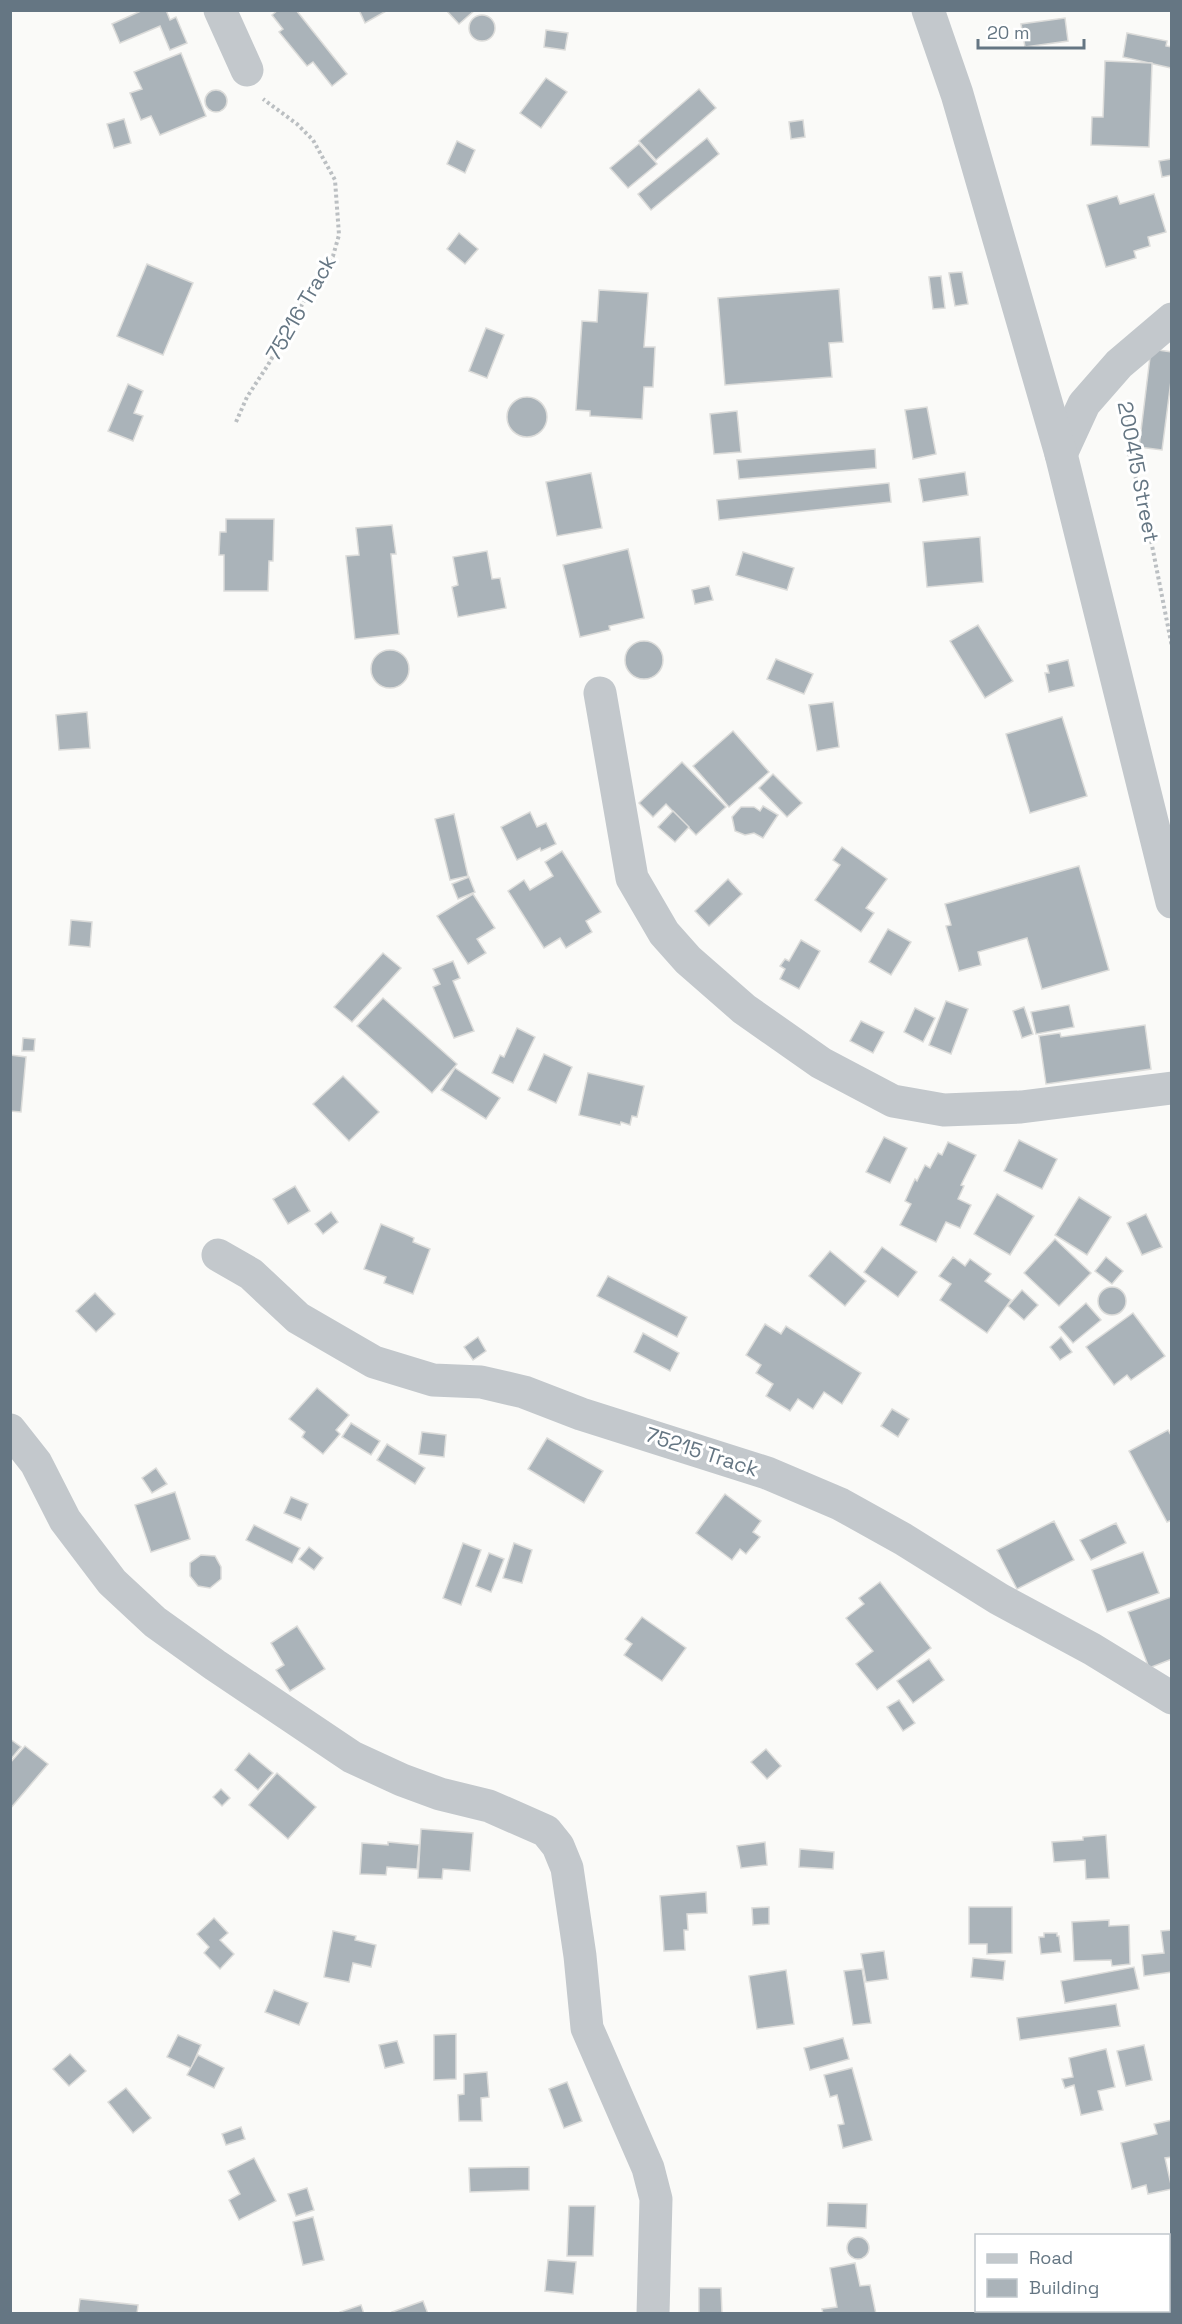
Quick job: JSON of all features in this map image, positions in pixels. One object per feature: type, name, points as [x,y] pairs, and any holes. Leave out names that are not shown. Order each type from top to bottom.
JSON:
[{"type":"street","points":[[220,10],[247,70]]},
{"type":"street","points":[[928,10],[957,94],[1061,454],[1172,902]]},
{"type":"street","points":[[1061,454],[1084,404],[1119,364],[1172,320]]},
{"type":"street","points":[[600,693],[632,878],[664,933],[688,960],[744,1009],[821,1063],[893,1101],[944,1110],[1021,1107],[1172,1088]]},
{"type":"street","name":"75215 Track","points":[[218,1255],[251,1274],[298,1318],[375,1362],[433,1380],[481,1382],[524,1392],[581,1414],[767,1473],[840,1504],[903,1539],[999,1599],[1092,1649],[1172,1698]]},
{"type":"street","points":[[10,1430],[36,1463],[65,1520],[112,1582],[155,1622],[352,1757],[402,1780],[440,1794],[489,1806],[546,1831],[558,1846],[567,1868],[580,1956],[587,2028],[648,2168],[656,2199],[653,2313]]},
{"type":"path","name":"75216 Track","points":[[236,422],[247,397],[268,365],[316,280],[333,256],[339,235],[335,180],[313,140],[297,124],[262,99],[247,70]]},
{"type":"path","name":"200415 Street","points":[[1119,364],[1130,458],[1145,510],[1172,647]]},
{"type":"building","points":[[143,10],[166,10],[170,20],[176,17],[187,43],[170,50],[160,26],[120,43],[112,24]]},
{"type":"building","points":[[278,10],[296,10],[347,74],[332,86],[313,62],[307,66],[279,32],[283,29],[272,15]]},
{"type":"building","points":[[359,10],[388,10],[365,23]]},
{"type":"building","points":[[446,10],[475,10],[459,24]]},
{"type":"building","points":[[482,15],[491,19],[495,28],[491,37],[482,41],[473,37],[469,28],[473,19]]},
{"type":"building","points":[[1065,18],[1068,41],[1025,47],[1021,24]]},
{"type":"building","points":[[546,30],[568,33],[565,50],[544,47]]},
{"type":"building","points":[[1127,33],[1167,41],[1166,46],[1172,47],[1171,68],[1123,57]]},
{"type":"building","points":[[181,53],[206,116],[160,135],[151,116],[141,120],[130,93],[142,89],[134,72]]},
{"type":"building","points":[[1105,61],[1152,63],[1149,147],[1091,145],[1092,117],[1103,117]]},
{"type":"building","points":[[546,78],[567,92],[541,128],[520,113]]},
{"type":"building","points":[[699,89],[716,108],[656,160],[639,141]]},
{"type":"building","points":[[216,90],[224,93],[227,101],[224,109],[216,112],[208,109],[205,101],[208,93]]},
{"type":"building","points":[[124,119],[131,143],[114,148],[107,124]]},
{"type":"building","points":[[803,120],[805,137],[791,139],[789,122]]},
{"type":"building","points":[[707,138],[719,154],[651,210],[638,194]]},
{"type":"building","points":[[457,141],[475,150],[465,173],[447,164]]},
{"type":"building","points":[[639,144],[657,164],[628,188],[610,168]]},
{"type":"building","points":[[1171,159],[1172,175],[1162,177],[1159,161]]},
{"type":"building","points":[[1154,194],[1166,232],[1148,237],[1150,246],[1134,251],[1136,258],[1106,267],[1087,205],[1117,196],[1120,204]]},
{"type":"building","points":[[459,233],[478,249],[465,264],[447,249]]},
{"type":"building","points":[[147,264],[193,283],[163,355],[117,336]]},
{"type":"building","points":[[962,272],[968,304],[955,306],[949,273]]},
{"type":"building","points":[[941,276],[945,308],[933,309],[929,277]]},
{"type":"building","points":[[839,289],[843,342],[829,343],[832,377],[725,385],[718,298]]},
{"type":"building","points":[[599,290],[648,293],[644,347],[655,347],[653,387],[644,387],[642,419],[590,416],[590,411],[576,410],[582,321],[597,322]]},
{"type":"building","points":[[486,328],[504,335],[487,378],[469,371]]},
{"type":"building","points":[[1151,349],[1172,352],[1172,373],[1162,450],[1139,447]]},
{"type":"building","points":[[128,384],[143,391],[134,413],[143,416],[133,441],[108,431]]},
{"type":"building","points":[[527,397],[535,398],[541,403],[546,409],[546,425],[541,431],[535,436],[527,437],[519,436],[513,431],[508,425],[507,417],[508,409],[513,403],[519,398]]},
{"type":"building","points":[[927,407],[936,454],[913,459],[905,410]]},
{"type":"building","points":[[737,411],[741,452],[714,454],[710,414]]},
{"type":"building","points":[[875,449],[876,468],[739,479],[737,460]]},
{"type":"building","points":[[965,472],[968,495],[923,502],[919,479]]},
{"type":"building","points":[[591,473],[602,528],[557,536],[546,482]]},
{"type":"building","points":[[889,483],[891,502],[719,520],[717,500]]},
{"type":"building","points":[[226,519],[274,519],[273,561],[269,561],[268,591],[224,591],[224,555],[219,555],[220,532],[226,532]]},
{"type":"building","points":[[392,525],[396,554],[391,554],[399,634],[355,639],[346,556],[359,555],[356,528]]},
{"type":"building","points":[[980,537],[983,582],[927,587],[923,542]]},
{"type":"building","points":[[628,549],[644,618],[609,626],[610,630],[580,637],[563,565]]},
{"type":"building","points":[[487,551],[492,579],[500,578],[506,608],[458,617],[452,587],[458,585],[453,557]]},
{"type":"building","points":[[743,552],[794,568],[787,590],[736,575]]},
{"type":"building","points":[[709,586],[713,600],[695,604],[692,590]]},
{"type":"building","points":[[978,625],[1013,681],[985,698],[950,641]]},
{"type":"building","points":[[644,641],[658,646],[663,660],[658,674],[644,679],[630,674],[625,660],[630,646]]},
{"type":"building","points":[[390,650],[404,655],[409,669],[404,683],[390,688],[376,683],[371,669],[376,655]]},
{"type":"building","points":[[776,659],[813,674],[804,694],[767,679]]},
{"type":"building","points":[[1068,660],[1074,686],[1049,692],[1045,673],[1049,673],[1047,665]]},
{"type":"building","points":[[833,702],[839,747],[817,751],[809,705]]},
{"type":"building","points":[[87,712],[90,748],[59,750],[56,715]]},
{"type":"building","points":[[1062,717],[1087,796],[1030,813],[1006,734]]},
{"type":"building","points":[[733,731],[769,772],[729,807],[693,766]]},
{"type":"building","points":[[682,762],[726,807],[696,835],[666,804],[653,817],[639,803]]},
{"type":"building","points":[[773,774],[802,803],[787,817],[759,788]]},
{"type":"building","points":[[763,806],[778,815],[763,838],[754,833],[745,835],[735,831],[732,817],[741,807],[754,807],[760,811]]},
{"type":"building","points":[[673,811],[689,827],[675,842],[658,827]]},
{"type":"building","points":[[530,812],[537,827],[546,823],[556,844],[541,851],[540,848],[517,860],[501,827]]},
{"type":"building","points":[[454,814],[468,876],[450,880],[435,819]]},
{"type":"building","points":[[842,847],[887,879],[866,908],[874,913],[861,932],[815,900],[840,865],[833,860]]},
{"type":"building","points":[[562,851],[601,912],[586,921],[592,932],[566,948],[560,938],[544,948],[508,891],[524,880],[530,890],[553,876],[545,862]]},
{"type":"building","points":[[1079,866],[1109,970],[1042,989],[1027,938],[978,952],[981,965],[959,971],[946,926],[951,925],[945,904]]},
{"type":"building","points":[[469,877],[475,892],[458,899],[452,884]]},
{"type":"building","points":[[728,879],[742,894],[709,926],[695,911]]},
{"type":"building","points":[[473,894],[495,928],[477,939],[486,953],[468,964],[437,916]]},
{"type":"building","points":[[71,920],[92,922],[90,947],[69,945]]},
{"type":"building","points":[[888,929],[911,942],[891,975],[869,962]]},
{"type":"building","points":[[801,940],[820,951],[799,989],[780,979],[785,969],[780,966],[785,959],[789,961]]},
{"type":"building","points":[[383,953],[401,968],[352,1022],[334,1007]]},
{"type":"building","points":[[453,961],[460,978],[453,981],[474,1031],[454,1038],[433,987],[440,984],[433,969]]},
{"type":"building","points":[[383,998],[457,1064],[432,1093],[357,1026]]},
{"type":"building","points":[[946,1001],[968,1009],[951,1054],[929,1045]]},
{"type":"building","points":[[1069,1005],[1074,1027],[1036,1034],[1031,1012]]},
{"type":"building","points":[[1024,1007],[1033,1034],[1022,1038],[1013,1011]]},
{"type":"building","points":[[915,1008],[935,1018],[923,1042],[904,1032]]},
{"type":"building","points":[[861,1021],[884,1032],[873,1053],[850,1041]]},
{"type":"building","points":[[1145,1025],[1151,1069],[1046,1084],[1039,1036],[1060,1033],[1061,1037]]},
{"type":"building","points":[[517,1028],[535,1037],[513,1083],[492,1073],[500,1055],[504,1057]]},
{"type":"building","points":[[23,1038],[35,1039],[34,1051],[22,1051]]},
{"type":"building","points":[[544,1054],[572,1067],[556,1103],[528,1090]]},
{"type":"building","points":[[10,1055],[26,1057],[21,1112],[10,1111]]},
{"type":"building","points":[[455,1068],[500,1098],[486,1119],[441,1090]]},
{"type":"building","points":[[588,1073],[644,1086],[637,1117],[632,1116],[630,1125],[621,1122],[620,1125],[579,1115]]},
{"type":"building","points":[[343,1076],[379,1112],[349,1141],[313,1104]]},
{"type":"building","points":[[884,1137],[907,1148],[890,1183],[866,1172]]},
{"type":"building","points":[[1019,1140],[1057,1159],[1042,1189],[1004,1171]]},
{"type":"building","points":[[948,1142],[976,1155],[961,1185],[964,1186],[958,1199],[971,1205],[960,1228],[946,1222],[936,1242],[900,1225],[911,1204],[905,1201],[915,1179],[917,1181],[925,1165],[930,1168],[938,1153],[942,1155]]},
{"type":"building","points":[[295,1186],[310,1211],[288,1224],[273,1199]]},
{"type":"building","points":[[997,1194],[1034,1216],[1010,1255],[974,1234]]},
{"type":"building","points":[[1079,1197],[1111,1217],[1087,1255],[1055,1235]]},
{"type":"building","points":[[331,1212],[338,1222],[323,1234],[315,1224]]},
{"type":"building","points":[[1146,1214],[1162,1247],[1142,1255],[1127,1223]]},
{"type":"building","points":[[381,1224],[414,1238],[413,1242],[430,1249],[413,1294],[384,1283],[386,1277],[364,1269]]},
{"type":"building","points":[[1055,1239],[1091,1273],[1059,1306],[1024,1273]]},
{"type":"building","points":[[882,1247],[917,1272],[898,1297],[864,1272]]},
{"type":"building","points":[[830,1251],[866,1281],[845,1306],[809,1276]]},
{"type":"building","points":[[953,1257],[965,1266],[970,1259],[991,1274],[985,1281],[1011,1300],[987,1333],[940,1300],[951,1284],[939,1276]]},
{"type":"building","points":[[1106,1257],[1123,1271],[1112,1284],[1095,1271]]},
{"type":"building","points":[[608,1276],[687,1317],[677,1337],[597,1296]]},
{"type":"building","points":[[1112,1287],[1122,1291],[1126,1301],[1122,1311],[1112,1315],[1102,1311],[1098,1301],[1102,1291]]},
{"type":"building","points":[[1022,1290],[1038,1305],[1024,1320],[1008,1306]]},
{"type":"building","points":[[95,1293],[115,1314],[96,1332],[76,1311]]},
{"type":"building","points":[[1086,1303],[1101,1320],[1073,1343],[1059,1327]]},
{"type":"building","points":[[1133,1313],[1165,1356],[1131,1380],[1127,1375],[1114,1385],[1086,1347]]},
{"type":"building","points":[[765,1324],[781,1334],[786,1326],[861,1373],[842,1404],[824,1392],[813,1409],[798,1399],[790,1411],[766,1396],[773,1384],[756,1373],[761,1365],[746,1355]]},
{"type":"building","points":[[643,1333],[679,1353],[670,1371],[634,1352]]},
{"type":"building","points":[[478,1337],[486,1351],[473,1360],[464,1347]]},
{"type":"building","points":[[1061,1337],[1072,1352],[1060,1360],[1050,1347]]},
{"type":"building","points":[[317,1388],[349,1415],[336,1430],[340,1434],[323,1454],[302,1437],[305,1432],[289,1419]]},
{"type":"building","points":[[892,1409],[909,1419],[898,1437],[881,1426]]},
{"type":"building","points":[[351,1423],[380,1441],[371,1455],[342,1437]]},
{"type":"building","points":[[1168,1430],[1172,1437],[1172,1520],[1167,1522],[1129,1451]]},
{"type":"building","points":[[422,1432],[446,1435],[444,1457],[419,1454]]},
{"type":"building","points":[[547,1438],[603,1471],[584,1503],[528,1469]]},
{"type":"building","points":[[387,1444],[425,1468],[415,1484],[377,1460]]},
{"type":"building","points":[[156,1468],[167,1484],[152,1493],[142,1478]]},
{"type":"building","points":[[175,1492],[190,1539],[151,1552],[135,1505]]},
{"type":"building","points":[[725,1494],[761,1521],[753,1532],[760,1537],[746,1554],[740,1549],[732,1560],[696,1533]]},
{"type":"building","points":[[291,1497],[308,1504],[301,1520],[284,1513]]},
{"type":"building","points":[[1054,1521],[1074,1560],[1017,1589],[997,1550]]},
{"type":"building","points":[[1116,1523],[1126,1543],[1091,1560],[1080,1540]]},
{"type":"building","points":[[254,1525],[300,1548],[292,1563],[246,1540]]},
{"type":"building","points":[[463,1543],[481,1550],[461,1605],[443,1598]]},
{"type":"building","points":[[514,1543],[532,1550],[522,1583],[503,1578]]},
{"type":"building","points":[[309,1547],[323,1558],[314,1570],[299,1559]]},
{"type":"building","points":[[1143,1552],[1159,1593],[1107,1612],[1092,1570]]},
{"type":"building","points":[[489,1553],[504,1559],[491,1592],[476,1586]]},
{"type":"building","points":[[201,1555],[215,1556],[221,1567],[221,1579],[210,1588],[198,1586],[190,1576],[190,1563]]},
{"type":"building","points":[[880,1582],[931,1648],[877,1690],[856,1664],[873,1651],[846,1618],[864,1604],[859,1598]]},
{"type":"building","points":[[1171,1597],[1172,1659],[1149,1668],[1128,1612]]},
{"type":"building","points":[[642,1617],[686,1648],[662,1681],[624,1655],[632,1644],[625,1639]]},
{"type":"building","points":[[297,1626],[325,1669],[290,1691],[276,1670],[284,1665],[271,1643]]},
{"type":"building","points":[[929,1659],[944,1680],[913,1703],[897,1681]]},
{"type":"building","points":[[899,1700],[915,1723],[903,1731],[887,1707]]},
{"type":"building","points":[[10,1739],[21,1747],[10,1760]]},
{"type":"building","points":[[25,1746],[48,1764],[10,1809],[10,1763]]},
{"type":"building","points":[[766,1749],[781,1766],[767,1779],[751,1762]]},
{"type":"building","points":[[249,1753],[273,1773],[258,1790],[235,1770]]},
{"type":"building","points":[[277,1773],[316,1807],[288,1839],[249,1805]]},
{"type":"building","points":[[221,1789],[230,1798],[222,1806],[213,1797]]},
{"type":"building","points":[[421,1829],[473,1833],[470,1871],[443,1869],[442,1879],[418,1878]]},
{"type":"building","points":[[1106,1835],[1109,1878],[1086,1879],[1085,1860],[1054,1862],[1052,1842],[1083,1840],[1083,1837]]},
{"type":"building","points":[[388,1842],[419,1845],[417,1869],[387,1867],[386,1875],[360,1874],[362,1843],[388,1845]]},
{"type":"building","points":[[765,1842],[767,1865],[741,1868],[737,1846]]},
{"type":"building","points":[[800,1849],[834,1852],[833,1869],[799,1867]]},
{"type":"building","points":[[706,1892],[707,1913],[687,1914],[688,1930],[684,1930],[685,1950],[664,1951],[660,1896]]},
{"type":"building","points":[[769,1907],[769,1924],[753,1925],[752,1908]]},
{"type":"building","points":[[969,1907],[1012,1907],[1012,1953],[987,1954],[987,1944],[969,1944]]},
{"type":"building","points":[[214,1918],[228,1933],[220,1940],[234,1954],[220,1969],[204,1953],[209,1947],[197,1934]]},
{"type":"building","points":[[1109,1920],[1109,1926],[1129,1925],[1130,1964],[1112,1966],[1111,1960],[1074,1961],[1072,1922]]},
{"type":"building","points":[[1172,1930],[1172,1972],[1144,1976],[1142,1955],[1164,1953],[1161,1931]]},
{"type":"building","points":[[333,1931],[356,1936],[355,1940],[376,1945],[371,1967],[353,1963],[349,1982],[324,1977]]},
{"type":"building","points":[[1044,1933],[1057,1933],[1061,1952],[1041,1954],[1039,1937],[1044,1937]]},
{"type":"building","points":[[884,1951],[888,1979],[866,1982],[861,1954]]},
{"type":"building","points":[[973,1958],[1005,1961],[1003,1980],[971,1977]]},
{"type":"building","points":[[1134,1967],[1139,1989],[1065,2003],[1061,1981]]},
{"type":"building","points":[[862,1969],[871,2023],[853,2025],[844,1971]]},
{"type":"building","points":[[786,1970],[794,2024],[757,2029],[749,1976]]},
{"type":"building","points":[[274,1990],[308,2003],[299,2025],[265,2012]]},
{"type":"building","points":[[1116,2004],[1120,2026],[1020,2040],[1017,2018]]},
{"type":"building","points":[[456,2034],[456,2079],[434,2080],[434,2035]]},
{"type":"building","points":[[178,2035],[201,2045],[191,2068],[167,2057]]},
{"type":"building","points":[[843,2038],[849,2059],[810,2070],[804,2048]]},
{"type":"building","points":[[397,2041],[404,2063],[385,2068],[379,2045]]},
{"type":"building","points":[[1144,2045],[1152,2080],[1126,2086],[1117,2051]]},
{"type":"building","points":[[1106,2049],[1115,2087],[1098,2091],[1103,2110],[1081,2115],[1074,2085],[1065,2088],[1062,2079],[1073,2077],[1069,2058]]},
{"type":"building","points":[[70,2054],[86,2071],[69,2086],[53,2069]]},
{"type":"building","points":[[198,2055],[224,2068],[214,2088],[187,2075]]},
{"type":"building","points":[[852,2068],[872,2140],[843,2148],[838,2125],[844,2124],[837,2095],[830,2097],[824,2075]]},
{"type":"building","points":[[487,2072],[489,2097],[481,2098],[482,2121],[459,2121],[458,2095],[464,2094],[464,2074]]},
{"type":"building","points":[[567,2082],[582,2121],[564,2128],[549,2089]]},
{"type":"building","points":[[126,2088],[151,2118],[133,2133],[108,2102]]},
{"type":"building","points":[[1172,2120],[1172,2157],[1165,2158],[1172,2189],[1148,2194],[1146,2185],[1132,2189],[1121,2143],[1157,2134],[1154,2124]]},
{"type":"building","points":[[241,2127],[245,2139],[226,2145],[222,2134]]},
{"type":"building","points":[[254,2158],[276,2201],[239,2220],[229,2200],[240,2194],[228,2171]]},
{"type":"building","points":[[529,2167],[529,2190],[470,2192],[469,2168]]},
{"type":"building","points":[[307,2188],[314,2210],[296,2216],[288,2194]]},
{"type":"building","points":[[828,2203],[867,2204],[866,2228],[827,2226]]},
{"type":"building","points":[[569,2206],[595,2206],[593,2256],[567,2256]]},
{"type":"building","points":[[313,2217],[324,2260],[303,2265],[293,2222]]},
{"type":"building","points":[[858,2237],[866,2240],[869,2248],[866,2256],[858,2259],[850,2256],[847,2248],[850,2240]]},
{"type":"building","points":[[548,2260],[576,2262],[573,2294],[545,2291]]},
{"type":"building","points":[[855,2263],[860,2286],[870,2285],[876,2314],[823,2314],[822,2309],[837,2307],[830,2268]]},
{"type":"building","points":[[699,2288],[721,2288],[722,2314],[699,2314]]},
{"type":"building","points":[[80,2299],[138,2305],[137,2314],[78,2314]]},
{"type":"building","points":[[423,2301],[428,2314],[393,2314],[392,2312]]},
{"type":"building","points":[[361,2305],[364,2314],[340,2314],[340,2312]]}]
